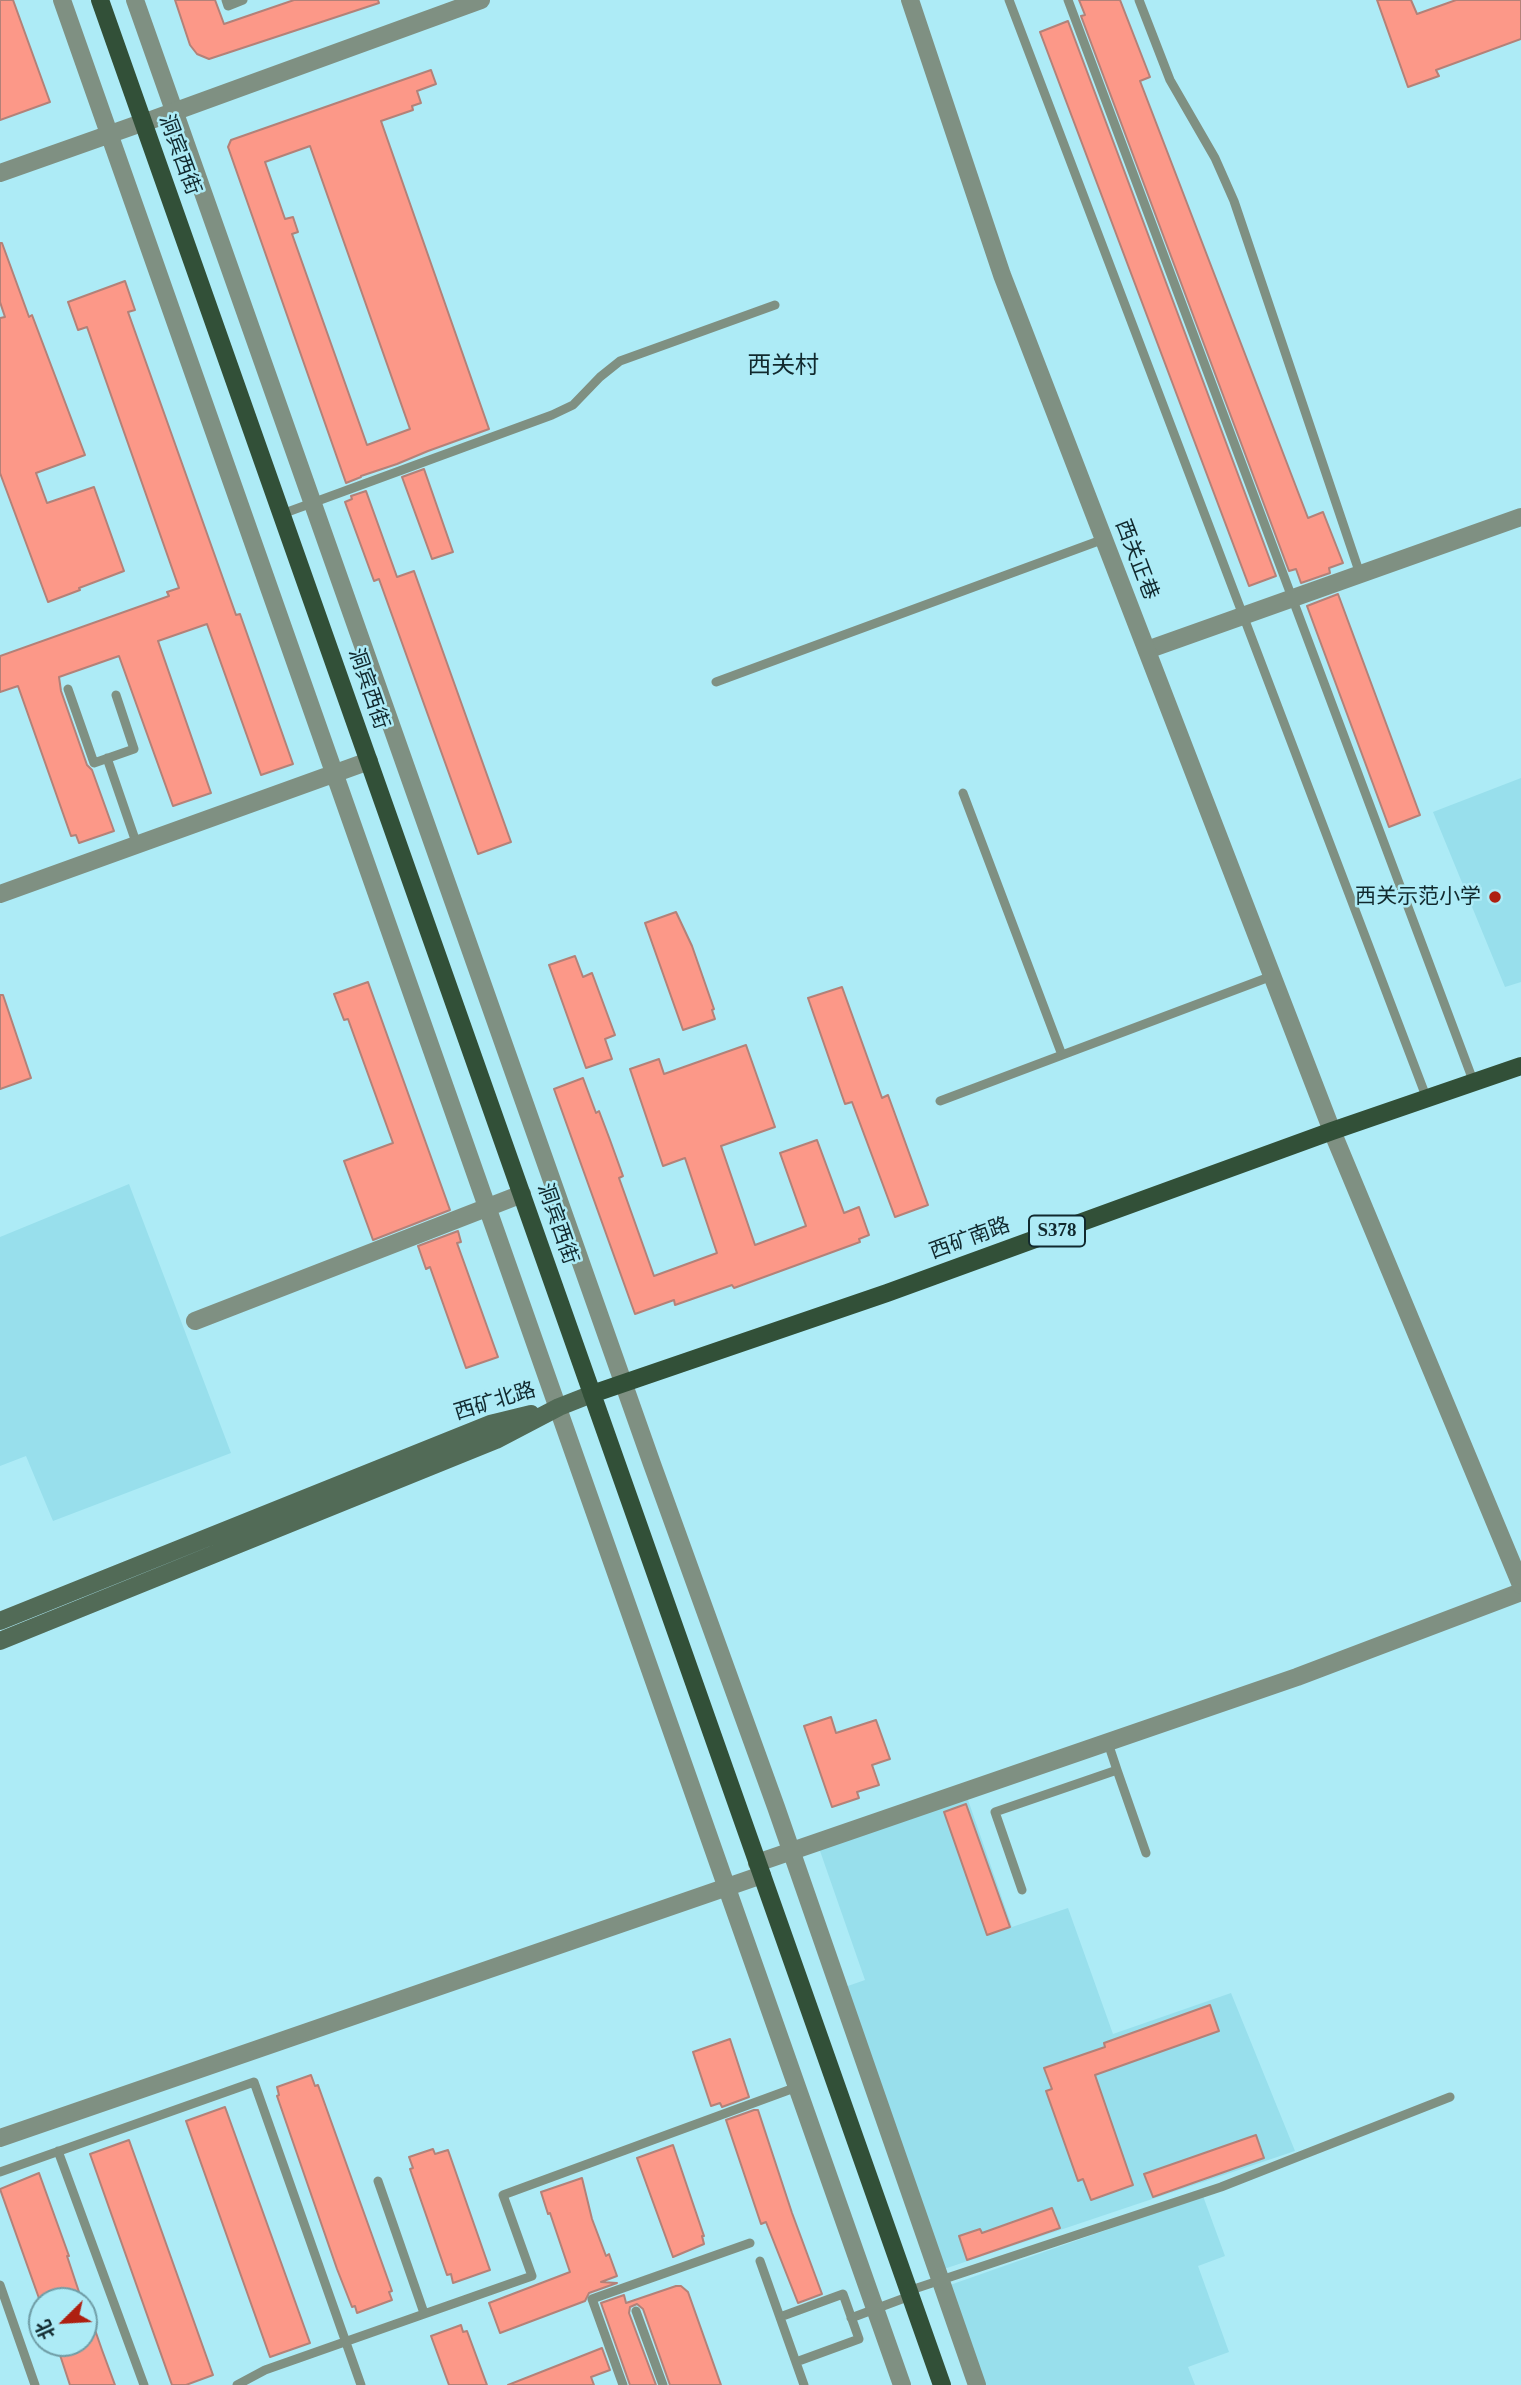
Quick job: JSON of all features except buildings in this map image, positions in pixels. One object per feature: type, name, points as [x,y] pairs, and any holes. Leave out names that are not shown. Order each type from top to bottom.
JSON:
[{"type":"main road","name":"洞宾西街","points":[[100,0],[147,122],[282,514],[942,2385]]},
{"type":"main road","name":"西矿南路","points":[[592,1394],[887,1293],[1332,1131],[1521,1066]]},
{"type":"main road","points":[[559,1407],[592,1394]]},
{"type":"main road","name":"西矿北路","points":[[0,1621],[490,1424],[559,1407]]},
{"type":"main road","name":"西矿北路","points":[[0,1641],[496,1440],[559,1407]]},
{"type":"street","points":[[62,0],[902,2385]]},
{"type":"street","points":[[135,0],[792,1851],[977,2385]]},
{"type":"street","points":[[0,173],[481,0]]},
{"type":"street","name":"西关正巷","points":[[910,0],[1002,275],[1272,976],[1332,1131],[1521,1585]]},
{"type":"street","points":[[1147,650],[1521,517]]},
{"type":"street","points":[[0,894],[369,761]]},
{"type":"street","points":[[195,1321],[522,1194]]},
{"type":"street","points":[[0,2138],[727,1886],[792,1851],[1297,1677],[1521,1592]]},
{"type":"lane","points":[[226,0],[228,6],[243,0]]},
{"type":"lane","points":[[1009,0],[1427,1099]]},
{"type":"lane","points":[[1068,0],[1474,1083]]},
{"type":"lane","points":[[1139,0],[1170,80],[1215,158],[1234,201],[1360,573]]},
{"type":"lane","points":[[282,514],[552,415],[573,405],[620,361],[775,305]]},
{"type":"lane","points":[[716,682],[1104,539]]},
{"type":"lane","points":[[68,689],[94,763],[134,749],[116,695]]},
{"type":"lane","points":[[107,758],[137,845]]},
{"type":"lane","points":[[964,793],[1062,1055]]},
{"type":"lane","points":[[940,1101],[1272,976]]},
{"type":"lane","points":[[1108,1743],[1146,1853]]},
{"type":"lane","points":[[1022,1890],[995,1812],[1117,1770]]},
{"type":"lane","points":[[0,2172],[254,2082],[361,2385]]},
{"type":"lane","points":[[237,2385],[252,2381],[265,2370],[532,2276],[503,2195],[797,2087]]},
{"type":"lane","points":[[851,2318],[941,2280],[1221,2187],[1451,2097]]},
{"type":"lane","points":[[58,2151],[144,2385]]},
{"type":"lane","points":[[378,2181],[424,2314]]},
{"type":"lane","points":[[623,2385],[592,2300],[750,2243]]},
{"type":"lane","points":[[760,2261],[804,2385]]},
{"type":"lane","points":[[0,2285],[35,2385]]},
{"type":"lane","points":[[780,2317],[843,2294],[859,2339],[796,2362]]},
{"type":"lane","points":[[636,2311],[663,2385]]},
{"type":"shaded area","name":"西关示范小学","points":[[1521,778],[1521,982],[1505,987],[1433,812]]},
{"type":"shaded area","points":[[129,1184],[231,1453],[53,1521],[26,1456],[0,1466],[0,1237]]},
{"type":"shaded area","points":[[967,1797],[1012,1927],[1068,1908],[1113,2034],[1231,1993],[1295,2151],[944,2269],[845,1987],[865,1980],[819,1848]]},
{"type":"shaded area","points":[[1203,2196],[1225,2256],[1198,2266],[1229,2352],[1188,2367],[1195,2385],[984,2385],[950,2285]]},
{"type":"place","name":"西关示范小学","points":[[1495,897]]},
{"type":"district","name":"西关村","points":[[783,367]]}]
